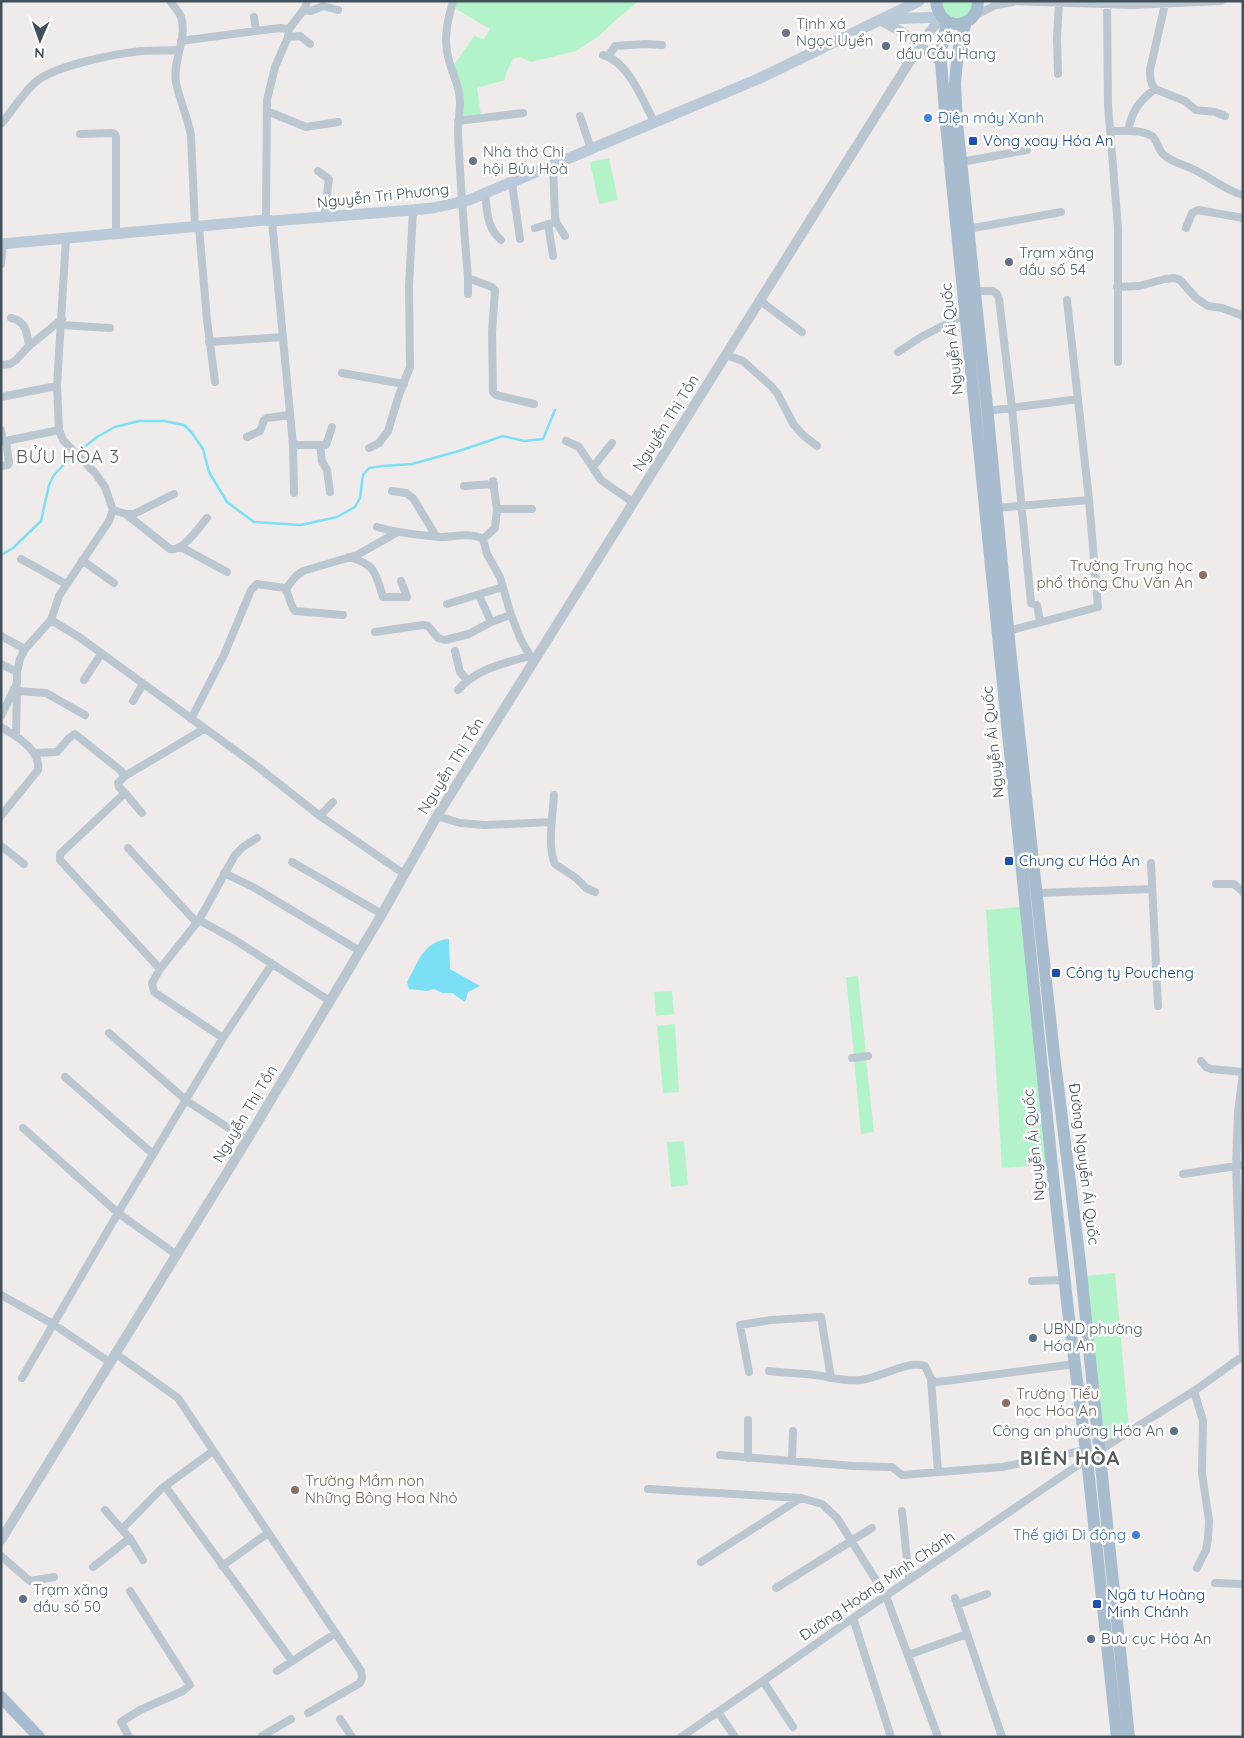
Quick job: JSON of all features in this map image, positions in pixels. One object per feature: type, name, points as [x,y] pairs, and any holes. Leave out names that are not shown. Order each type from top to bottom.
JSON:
[{"type":"main road","name":"Nguyễn Tri Phương","points":[[2,244],[413,210],[462,202],[758,79],[919,1]]},
{"type":"main road","points":[[936,1],[936,9],[944,19],[960,24],[969,20]]},
{"type":"main road","name":"Nguyễn Ái Quốc","points":[[978,1],[976,11],[969,20],[958,51],[955,83],[968,229],[966,314],[1031,894]]},
{"type":"main road","name":"Nguyễn Tri Phương","points":[[880,20],[944,19]]},
{"type":"main road","name":"Nguyễn Ái Quốc","points":[[944,19],[941,62],[967,270],[975,291],[988,411],[1065,1280],[1087,1454]]},
{"type":"main road","name":"Đường Nguyễn Ái Quốc","points":[[1031,894],[1053,1045],[1080,1262],[1129,1737]]},
{"type":"main road","points":[[1100,1450],[1087,1454],[1118,1737]]},
{"type":"main road","points":[[1,1697],[39,1737]]},
{"type":"street","points":[[170,1],[181,17],[183,28],[176,67],[176,82],[191,136],[197,227],[209,342],[216,382]]},
{"type":"street","points":[[294,493],[290,416],[269,221],[267,111],[268,92],[275,67],[288,33],[307,1]]},
{"type":"street","points":[[453,1],[446,23],[446,41],[449,60],[459,90],[458,121],[468,294]]},
{"type":"street","points":[[969,20],[996,5],[1012,2],[1165,4],[1220,1]]},
{"type":"street","points":[[1058,74],[1056,38],[1059,3]]},
{"type":"street","points":[[1107,4],[1110,131],[1118,228],[1118,362]]},
{"type":"street","points":[[1165,4],[1150,70],[1150,80],[1155,88],[1185,101],[1196,110],[1215,112],[1225,116]]},
{"type":"street","points":[[303,10],[310,11],[323,6],[338,10]]},
{"type":"street","points":[[254,17],[256,31]]},
{"type":"street","name":"Nguyễn Thị Tồn","points":[[1,1540],[247,1140],[532,658],[634,503],[920,45],[944,19]]},
{"type":"street","points":[[880,20],[902,32],[941,62]]},
{"type":"street","points":[[181,41],[280,28],[288,33],[300,36],[310,44]]},
{"type":"street","points":[[654,122],[641,94],[622,67],[606,56],[615,46],[662,45]]},
{"type":"street","points":[[1,124],[32,86],[45,76],[75,65],[108,57],[141,51],[179,50]]},
{"type":"street","points":[[1128,131],[1130,120],[1142,99],[1155,88]]},
{"type":"street","points":[[267,111],[306,128],[338,122]]},
{"type":"street","points":[[458,121],[523,113]]},
{"type":"street","points":[[580,116],[591,149]]},
{"type":"street","points":[[1110,131],[1128,131],[1151,136],[1162,154],[1167,158],[1198,171],[1233,192],[1243,195]]},
{"type":"street","points":[[80,134],[112,132],[115,134],[116,234]]},
{"type":"street","points":[[961,162],[1027,150]]},
{"type":"street","points":[[553,165],[553,256]]},
{"type":"street","points":[[318,171],[329,179],[324,217]]},
{"type":"street","points":[[512,182],[520,239]]},
{"type":"street","points":[[485,194],[490,228],[501,240]]},
{"type":"street","points":[[369,448],[379,442],[388,431],[410,367],[409,286],[413,210]]},
{"type":"street","points":[[1186,228],[1192,213],[1198,210],[1243,218]]},
{"type":"street","points":[[968,229],[1061,212]]},
{"type":"street","points":[[535,228],[552,223]]},
{"type":"street","points":[[552,223],[565,236]]},
{"type":"street","points":[[16,736],[17,672],[20,659],[25,649],[51,620],[59,596],[109,521],[113,510],[105,487],[71,450],[63,440],[59,430],[57,386],[66,238]]},
{"type":"street","points":[[1,264],[2,244]]},
{"type":"street","points":[[468,278],[492,287],[495,290],[492,332],[493,392],[496,395],[534,404]]},
{"type":"street","points":[[1117,287],[1139,286],[1165,278],[1174,278],[1180,280],[1196,298],[1208,306],[1222,308],[1243,316]]},
{"type":"street","points":[[975,291],[993,291],[998,296],[1012,408],[1031,603],[1037,604],[1040,622]]},
{"type":"street","points":[[759,300],[802,332]]},
{"type":"street","points":[[1008,631],[1098,607],[1089,500],[1066,300]]},
{"type":"street","points":[[898,352],[921,337],[966,314]]},
{"type":"street","points":[[11,318],[18,319],[22,323],[29,346]]},
{"type":"street","points":[[1,364],[13,362],[29,346],[62,322],[110,328]]},
{"type":"street","points":[[209,342],[282,337]]},
{"type":"street","points":[[726,355],[743,361],[771,386],[780,398],[794,425],[817,446]]},
{"type":"street","points":[[342,373],[404,384]]},
{"type":"street","points":[[1,397],[57,386]]},
{"type":"street","points":[[988,411],[1078,399]]},
{"type":"street","points":[[247,437],[258,432],[267,418],[290,416]]},
{"type":"street","points":[[292,445],[326,445],[332,427]]},
{"type":"street","points":[[1,430],[8,462],[8,465],[1,466]]},
{"type":"street","points":[[3,442],[59,430]]},
{"type":"street","points":[[566,441],[579,446],[601,480],[634,503]]},
{"type":"street","points":[[594,467],[612,443]]},
{"type":"street","points":[[320,445],[322,461],[327,470],[330,492]]},
{"type":"street","points":[[464,486],[494,482],[497,509],[495,528],[482,538]]},
{"type":"street","points":[[392,491],[406,493],[413,498],[436,536]]},
{"type":"street","points":[[113,510],[134,514],[174,494]]},
{"type":"street","points":[[996,508],[1089,500]]},
{"type":"street","points":[[497,509],[532,509]]},
{"type":"street","points":[[126,514],[170,549],[175,550],[181,547],[207,518]]},
{"type":"street","points":[[377,527],[396,533],[482,538]]},
{"type":"street","points":[[343,615],[300,613],[295,611],[289,602],[286,590],[297,574],[302,571],[364,552],[396,533]]},
{"type":"street","points":[[458,690],[467,680],[496,665],[532,658],[521,640],[503,587],[487,554],[482,538]]},
{"type":"street","points":[[181,547],[227,572]]},
{"type":"street","points":[[349,557],[368,564],[374,572],[383,597],[407,597],[401,582]]},
{"type":"street","points":[[21,559],[66,584]]},
{"type":"street","points":[[82,560],[114,583]]},
{"type":"street","points":[[191,719],[224,655],[251,590],[258,584],[284,588],[286,590]]},
{"type":"street","points":[[447,604],[503,587]]},
{"type":"street","points":[[479,595],[491,622]]},
{"type":"street","points":[[375,632],[423,625],[428,626],[438,638],[445,640],[469,634],[491,622],[511,615]]},
{"type":"street","points":[[51,620],[254,764],[320,816],[404,874]]},
{"type":"street","points":[[1,636],[25,649]]},
{"type":"street","points":[[455,651],[460,672],[467,680]]},
{"type":"street","points":[[84,680],[101,654]]},
{"type":"street","points":[[1,664],[17,672]]},
{"type":"street","points":[[134,701],[143,684]]},
{"type":"street","points":[[17,687],[46,693],[85,715]]},
{"type":"street","points":[[1,716],[17,687]]},
{"type":"street","points":[[1,727],[16,736],[38,759],[38,770],[1,816]]},
{"type":"street","points":[[142,812],[119,787],[118,783],[124,776],[204,729]]},
{"type":"street","points":[[34,753],[57,752],[68,739],[76,734],[120,770],[124,776]]},
{"type":"street","points":[[125,793],[59,857],[160,968]]},
{"type":"street","points":[[554,795],[552,856],[555,864],[576,878],[586,888],[595,892]]},
{"type":"street","points":[[320,816],[333,802]]},
{"type":"street","points":[[437,816],[460,823],[476,824],[552,822]]},
{"type":"street","points":[[223,1038],[154,992],[152,983],[160,968],[198,921],[235,854],[257,838]]},
{"type":"street","points":[[1,846],[24,864]]},
{"type":"street","points":[[128,848],[198,921],[235,940],[330,1002]]},
{"type":"street","points":[[292,862],[382,914]]},
{"type":"street","points":[[1151,863],[1158,1006]]},
{"type":"street","points":[[224,873],[253,887],[360,951]]},
{"type":"street","points":[[1216,884],[1234,884],[1243,892]]},
{"type":"street","points":[[1031,894],[1152,889]]},
{"type":"street","points":[[22,1378],[223,1038],[272,964]]},
{"type":"street","points":[[109,1033],[187,1101],[247,1140]]},
{"type":"street","points":[[852,1058],[868,1056]]},
{"type":"street","points":[[1100,1450],[1194,1391],[1243,1357],[1238,1114],[1243,1072],[1211,1069],[1201,1062]]},
{"type":"street","points":[[65,1077],[153,1154]]},
{"type":"street","points":[[23,1128],[118,1213],[177,1255]]},
{"type":"street","points":[[1183,1174],[1239,1165]]},
{"type":"street","points":[[1032,1281],[1065,1280]]},
{"type":"street","points":[[1,1295],[178,1398],[361,1671],[362,1681],[360,1683],[308,1713]]},
{"type":"street","points":[[749,1372],[740,1325],[771,1320],[821,1317],[831,1378]]},
{"type":"street","points":[[769,1372],[815,1375],[844,1381],[863,1380],[920,1364],[925,1366],[931,1379],[938,1472]]},
{"type":"street","points":[[931,1379],[935,1382],[946,1382],[1075,1364]]},
{"type":"street","points":[[1194,1391],[1203,1421],[1202,1473],[1209,1521],[1206,1550],[1197,1568]]},
{"type":"street","points":[[748,1420],[748,1458]]},
{"type":"street","points":[[792,1460],[793,1431]]},
{"type":"street","points":[[122,1529],[164,1486],[213,1452]]},
{"type":"street","points":[[720,1455],[853,1466],[892,1467],[902,1474],[1002,1467],[1087,1454]]},
{"type":"street","name":"Đường Hoàng Minh Chánh","points":[[681,1737],[763,1682],[1087,1454]]},
{"type":"street","points":[[164,1486],[292,1661]]},
{"type":"street","points":[[648,1489],[801,1498],[822,1504],[837,1518],[886,1596],[938,1737]]},
{"type":"street","points":[[701,1562],[801,1498]]},
{"type":"street","points":[[105,1510],[130,1538],[143,1560]]},
{"type":"street","points":[[902,1511],[909,1580]]},
{"type":"street","points":[[776,1588],[872,1528]]},
{"type":"street","points":[[222,1566],[268,1533]]},
{"type":"street","points":[[93,1567],[130,1538]]},
{"type":"street","points":[[1,1556],[30,1581],[54,1577]]},
{"type":"street","points":[[1215,1583],[1243,1584]]},
{"type":"street","points":[[128,1737],[121,1722],[140,1710],[183,1691],[190,1685],[130,1591]]},
{"type":"street","points":[[987,1594],[956,1602],[1002,1737]]},
{"type":"street","points":[[853,1618],[891,1737]]},
{"type":"street","points":[[276,1671],[336,1633]]},
{"type":"street","points":[[908,1655],[967,1634]]},
{"type":"street","points":[[763,1682],[793,1727]]},
{"type":"street","points":[[718,1712],[736,1737]]},
{"type":"street","points":[[263,1737],[291,1719]]},
{"type":"street","points":[[340,1719],[352,1737]]},
{"type":"green space","points":[[456,1],[639,1],[599,36],[576,51],[531,62],[520,57],[513,59],[506,73],[505,80],[477,88],[481,115],[461,118],[454,65],[474,36],[484,39],[490,29],[454,8]]},
{"type":"green space","points":[[940,1],[973,1],[970,13],[961,19],[945,15]]},
{"type":"green space","points":[[609,158],[618,200],[599,204],[590,162]]},
{"type":"green space","points":[[1021,907],[1047,1165],[1002,1168],[986,910]]},
{"type":"green space","points":[[858,976],[866,1053],[854,1055],[846,977]]},
{"type":"green space","points":[[672,991],[674,1014],[656,1016],[654,992]]},
{"type":"green space","points":[[675,1024],[679,1092],[663,1093],[657,1026]]},
{"type":"green space","points":[[866,1059],[874,1132],[861,1134],[854,1060]]},
{"type":"green space","points":[[684,1141],[688,1185],[671,1187],[667,1142]]},
{"type":"green space","points":[[1115,1273],[1129,1428],[1104,1444],[1086,1276]]},
{"type":"water","points":[[449,939],[450,969],[480,986],[468,992],[465,1002],[452,993],[442,993],[434,989],[427,991],[409,989],[407,982],[427,948],[440,941]]},
{"type":"waterway","points":[[1,555],[13,548],[41,521],[49,485],[54,475],[67,461],[97,437],[115,427],[139,421],[164,421],[184,425],[203,449],[209,472],[227,502],[254,522],[301,525],[337,517],[355,507],[360,498],[363,475],[369,468],[412,464],[503,436],[524,441],[543,439],[555,410]]},
{"type":"place","name":"Tịnh xá Ngọc Uyển","points":[[786,33]]},
{"type":"place","name":"Trạm xăng dầu Cầu Hang","points":[[886,46]]},
{"type":"place","name":"Điện máy Xanh","points":[[928,118]]},
{"type":"place","name":"Vòng xoay Hóa An","points":[[973,141]]},
{"type":"place","name":"Nhà thờ Chi hội Bửu Hoà","points":[[473,161]]},
{"type":"place","name":"Trạm xăng dầu số 54","points":[[1009,262]]},
{"type":"place","name":"Trường Trung học phổ thông Chu Văn An","points":[[1203,575]]},
{"type":"place","name":"Chung cư Hóa An","points":[[1009,861]]},
{"type":"place","name":"Công ty Poucheng","points":[[1056,973]]},
{"type":"place","name":"UBND phường Hóa An","points":[[1033,1338]]},
{"type":"place","name":"Trường Tiểu học Hóa An","points":[[1006,1403]]},
{"type":"place","name":"Công an phường Hóa An","points":[[1174,1431]]},
{"type":"place","name":"Trường Mầm non Những Bông Hoa Nhỏ","points":[[295,1490]]},
{"type":"place","name":"Thế giới Di động","points":[[1136,1535]]},
{"type":"place","name":"Trạm xăng dầu số 50","points":[[23,1599]]},
{"type":"place","name":"Ngã tư Hoàng Minh Chánh","points":[[1097,1604]]},
{"type":"place","name":"Bưu cục Hóa An","points":[[1091,1639]]},
{"type":"district","name":"BỬU HÒA 3","points":[[68,457]]},
{"type":"district","name":"BIÊN HÒA","points":[[1070,1458]]}]
